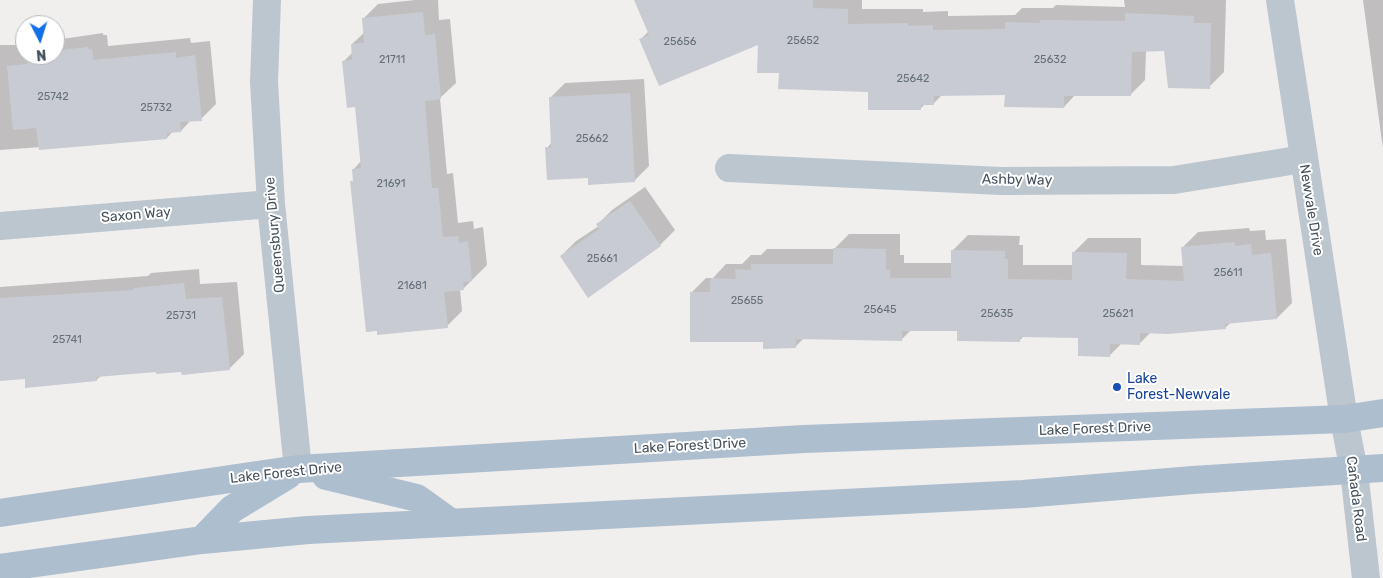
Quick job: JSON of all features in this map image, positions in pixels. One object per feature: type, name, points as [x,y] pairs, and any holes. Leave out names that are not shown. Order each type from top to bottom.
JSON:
[{"type":"main road","name":"Lake Forest Drive","points":[[0,513],[298,469],[804,439],[1344,419],[1383,413]]},
{"type":"main road","points":[[0,568],[202,540],[308,530],[449,521],[1023,494],[1193,480],[1354,472],[1383,468]]},
{"type":"main road","points":[[202,540],[232,509],[298,469],[417,498],[449,521]]},
{"type":"street","name":"Queensbury Drive","points":[[267,0],[264,82],[271,204],[298,469]]},
{"type":"street","name":"Newvale Drive","points":[[1280,0],[1344,419]]},
{"type":"street","name":"Ashby Way","points":[[729,168],[1002,181],[1174,180],[1303,159]]},
{"type":"street","name":"Saxon Way","points":[[0,226],[271,204]]},
{"type":"street","name":"Cañada Road","points":[[1344,419],[1354,472],[1366,578]]},
{"type":"building","points":[[634,0],[813,0],[813,8],[848,9],[848,24],[908,23],[908,26],[933,25],[933,30],[1005,29],[1005,22],[1040,23],[1040,20],[1125,21],[1125,13],[1194,16],[1194,23],[1211,23],[1210,89],[1168,88],[1164,51],[1132,52],[1131,96],[1064,96],[1064,108],[1004,107],[1005,95],[934,96],[934,105],[921,105],[921,110],[868,110],[868,92],[778,89],[779,73],[757,73],[758,45],[659,86],[639,39],[649,35]]},
{"type":"building","points":[[423,12],[425,35],[435,34],[441,99],[425,101],[432,188],[438,188],[443,237],[458,236],[459,243],[468,241],[472,281],[463,282],[464,290],[444,292],[448,328],[377,335],[377,331],[366,332],[350,181],[353,181],[352,169],[361,168],[355,107],[347,108],[342,61],[352,60],[351,44],[364,43],[362,18]]},
{"type":"building","points":[[88,47],[89,50],[92,49],[93,60],[176,52],[176,58],[195,55],[202,121],[180,122],[181,132],[167,133],[167,139],[39,150],[36,128],[13,130],[7,66],[65,65],[65,50]]},
{"type":"building","points":[[630,93],[635,182],[588,185],[588,178],[547,180],[545,147],[551,148],[549,97]]},
{"type":"building","points":[[630,201],[661,246],[588,298],[560,256],[599,229],[596,224]]},
{"type":"building","points":[[1235,242],[1235,246],[1251,244],[1252,255],[1271,253],[1277,319],[1225,324],[1226,329],[1168,334],[1140,333],[1140,345],[1110,344],[1110,357],[1078,356],[1078,338],[1020,337],[1020,342],[957,341],[957,331],[902,331],[902,341],[796,339],[796,348],[763,349],[763,342],[690,342],[690,292],[710,292],[710,278],[736,279],[735,269],[751,270],[751,264],[833,264],[833,248],[886,249],[886,270],[890,270],[890,278],[951,278],[951,250],[1005,251],[1005,259],[1008,259],[1008,279],[1072,280],[1072,252],[1127,253],[1126,279],[1184,281],[1181,247]]},
{"type":"building","points":[[184,283],[186,299],[222,297],[230,370],[182,375],[181,372],[156,374],[156,372],[96,377],[97,381],[25,388],[25,379],[0,381],[0,298],[134,290],[134,288]]},
{"type":"place","name":"Lake Forest-Newvale","points":[[1117,387]]}]
